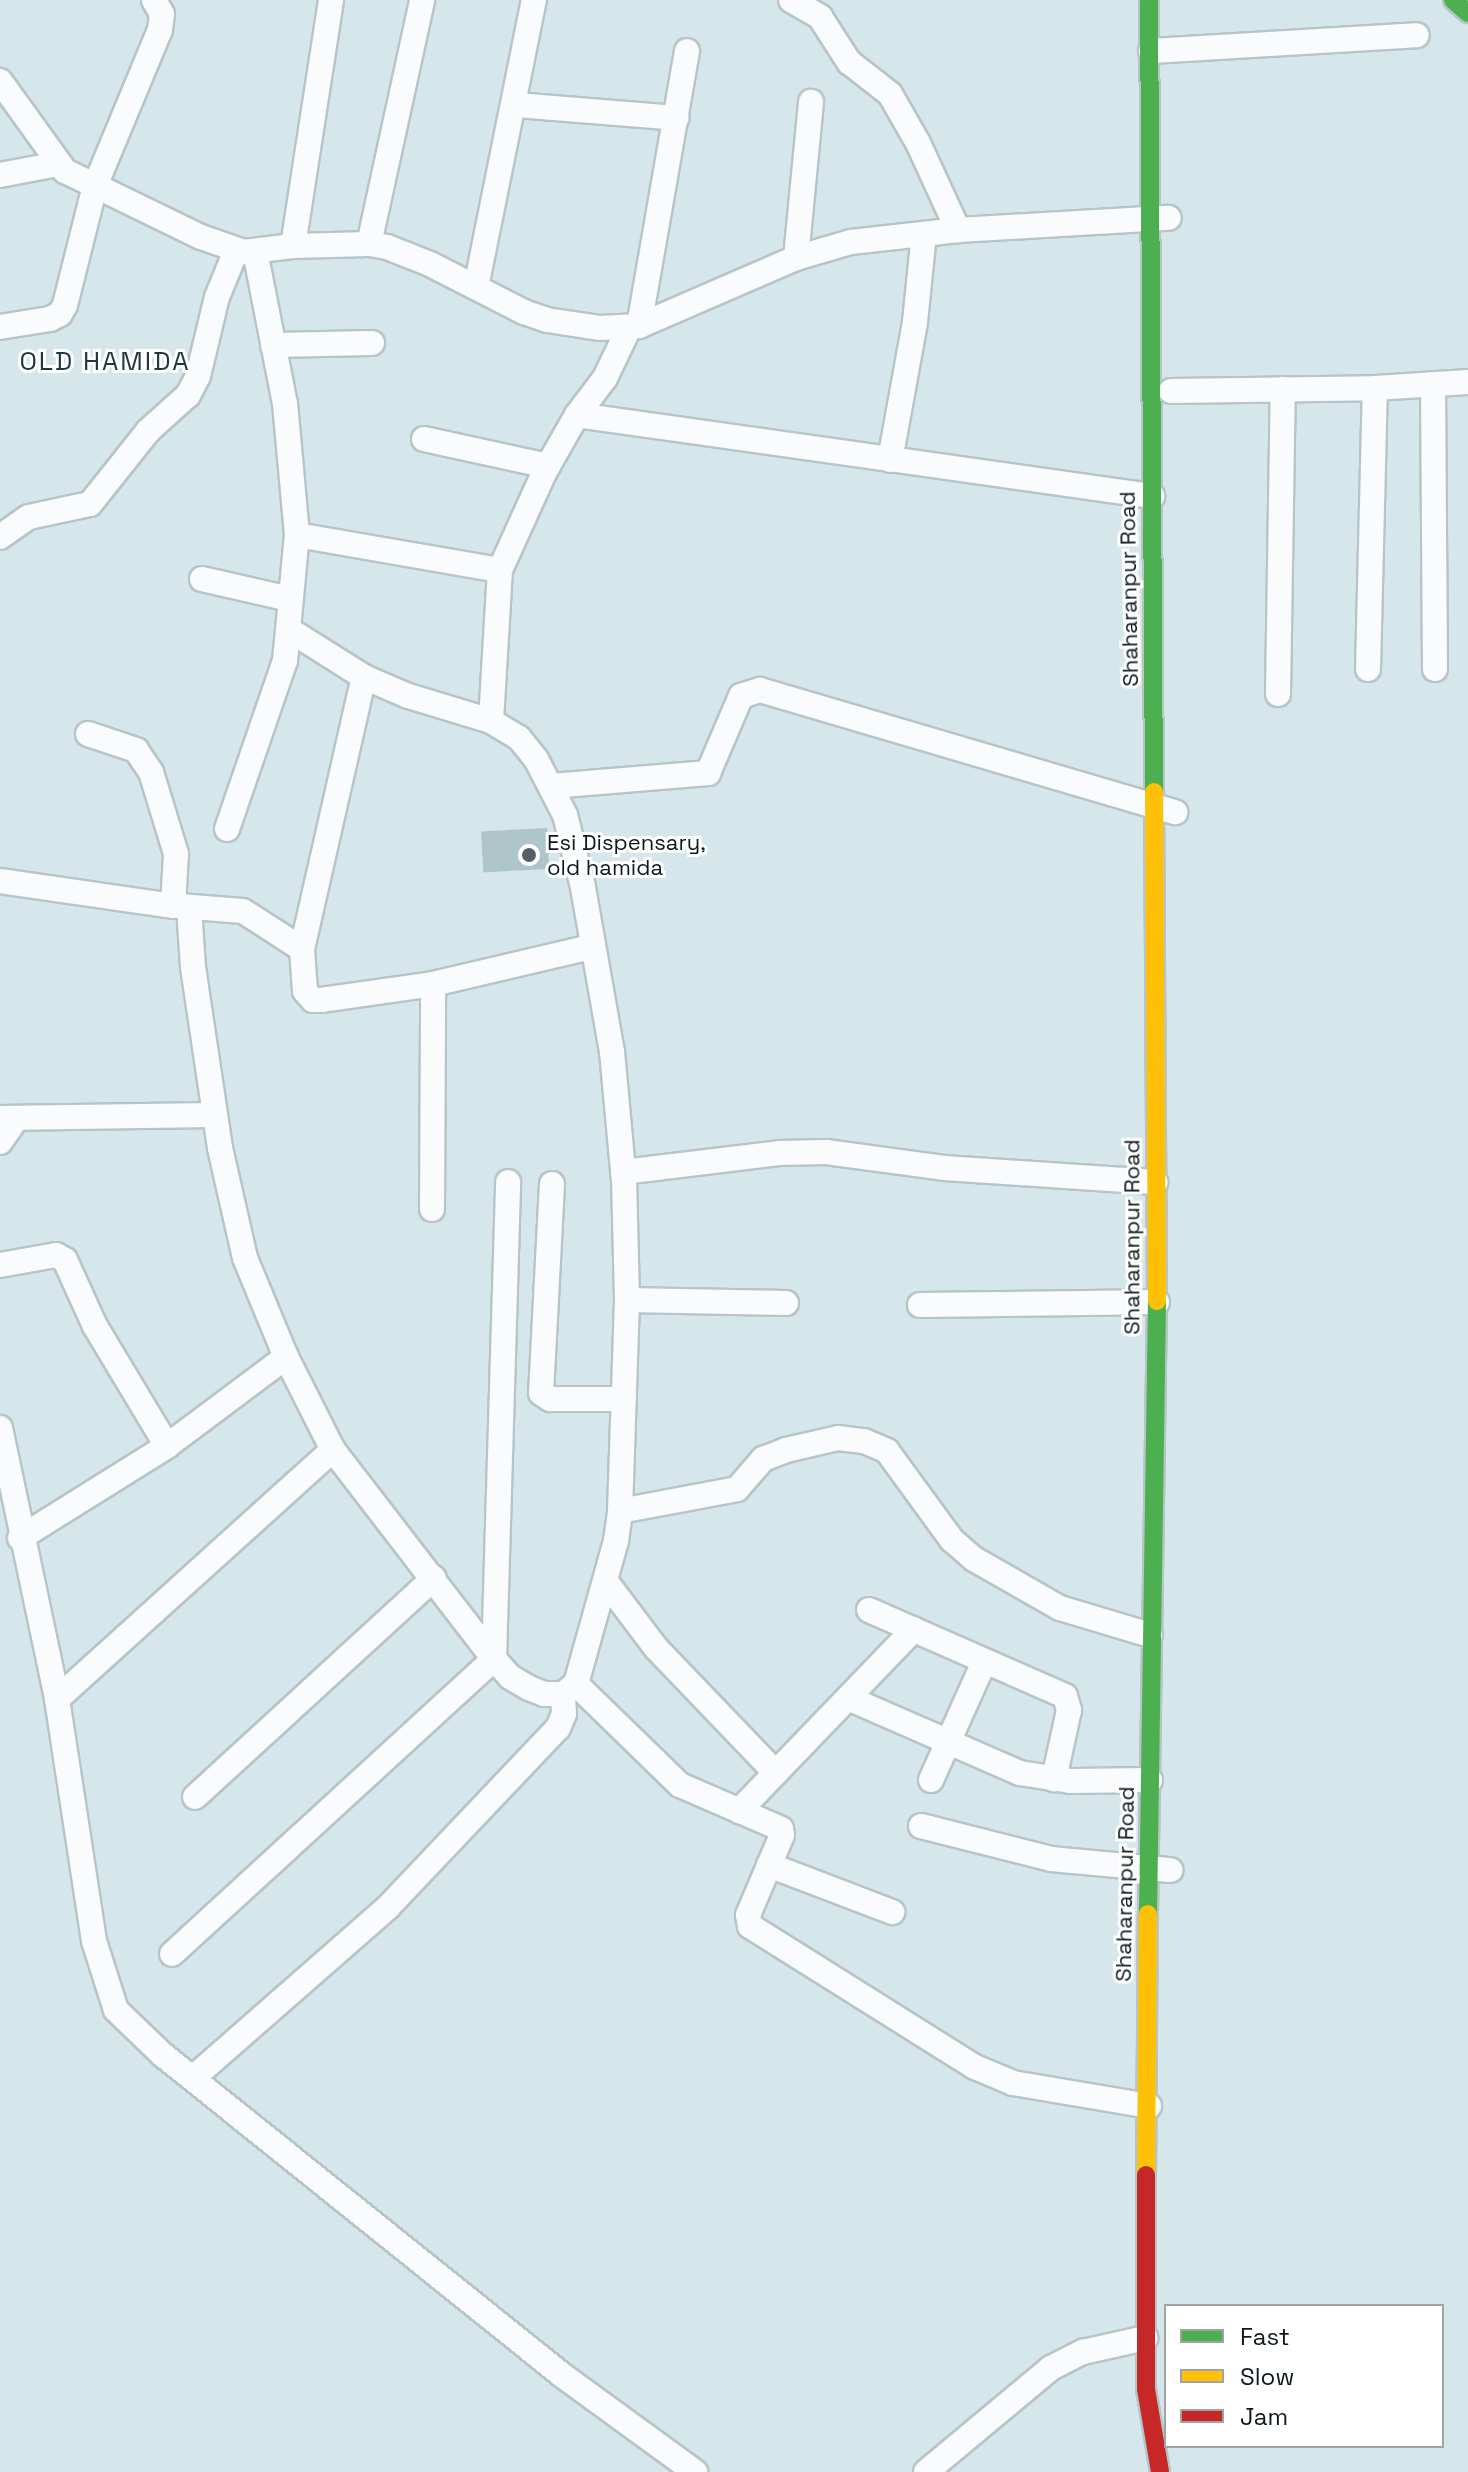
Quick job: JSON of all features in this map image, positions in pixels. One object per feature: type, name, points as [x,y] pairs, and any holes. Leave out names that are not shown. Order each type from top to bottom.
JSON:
[{"type":"main road","name":"Shaharanpur Road","points":[[1149,0],[1160,50]]},
{"type":"main road","name":"Shaharanpur Road","points":[[1160,2472],[1146,2389],[1145,2338],[1149,2106],[1146,2051],[1165,1869],[1150,1780],[1150,1635],[1157,1302],[1156,1182],[1169,810],[1152,496],[1160,218],[1160,50],[1168,0]]},
{"type":"main road","points":[[1453,0],[1468,13]]},
{"type":"main road","name":"Shaharanpur Road","points":[[1160,218],[1170,281]]},
{"type":"main road","name":"Shaharanpur Road","points":[[1170,1708],[1175,1042]]},
{"type":"street","points":[[0,327],[33,324],[60,314],[77,266],[95,186],[160,30],[162,14],[154,0]]},
{"type":"street","points":[[293,246],[331,0]]},
{"type":"street","points":[[369,244],[422,0]]},
{"type":"street","points":[[476,287],[516,105],[534,0]]},
{"type":"street","points":[[805,2],[827,24],[849,62],[890,94],[918,143],[958,230]]},
{"type":"street","points":[[1160,50],[1417,35]]},
{"type":"street","points":[[491,721],[500,570],[548,466],[633,328],[687,51]]},
{"type":"street","points":[[0,81],[58,164],[95,186],[246,251],[369,244],[405,252],[547,320],[633,328],[796,258],[851,242],[958,230],[1160,218]]},
{"type":"street","points":[[796,258],[811,102]]},
{"type":"street","points":[[516,105],[676,118]]},
{"type":"street","points":[[0,175],[58,164]]},
{"type":"street","points":[[890,460],[915,322],[924,234]]},
{"type":"street","points":[[227,829],[285,661],[291,631],[290,599],[297,535],[285,404],[273,345],[246,251]]},
{"type":"street","points":[[0,537],[29,517],[90,504],[148,431],[188,395],[198,376],[217,297],[246,251]]},
{"type":"street","points":[[273,345],[372,343]]},
{"type":"street","points":[[1171,391],[1375,388],[1468,382]]},
{"type":"street","points":[[1433,384],[1435,669]]},
{"type":"street","points":[[1368,669],[1375,388]]},
{"type":"street","points":[[1278,694],[1283,389]]},
{"type":"street","points":[[577,415],[1152,496]]},
{"type":"street","points":[[424,439],[548,466]]},
{"type":"street","points":[[297,535],[500,570]]},
{"type":"street","points":[[202,579],[290,599]]},
{"type":"street","points":[[194,2077],[388,1907],[558,1728],[607,1583],[620,1511],[627,1300],[623,1172],[612,1052],[569,829],[551,786],[519,738],[491,721],[408,696],[364,677],[291,631]]},
{"type":"street","points":[[364,677],[302,949],[304,986],[313,1000],[433,984],[591,947]]},
{"type":"street","points":[[551,786],[708,773],[741,696],[760,690],[1169,810]]},
{"type":"street","points":[[88,734],[136,750],[151,772],[176,854],[181,907],[215,1115],[245,1258],[286,1357],[333,1450],[494,1659],[510,1677],[544,1694],[570,1689]]},
{"type":"street","points":[[0,881],[181,907],[243,911],[302,949]]},
{"type":"street","points":[[432,1209],[433,984]]},
{"type":"street","points":[[0,1142],[8,1118],[215,1115]]},
{"type":"street","points":[[623,1172],[779,1153],[826,1152],[944,1168],[1156,1182]]},
{"type":"street","points":[[172,1954],[494,1659],[508,1182]]},
{"type":"street","points":[[552,1184],[541,1393],[550,1399],[624,1399]]},
{"type":"street","points":[[0,1265],[56,1255],[65,1260],[95,1326],[167,1446]]},
{"type":"street","points":[[627,1300],[786,1303]]},
{"type":"street","points":[[920,1305],[1157,1302]]},
{"type":"street","points":[[12,1527],[167,1446],[286,1357]]},
{"type":"street","points":[[0,1428],[12,1527],[57,1699],[94,1941],[106,1987],[116,2010],[133,2030],[562,2375],[695,2472]]},
{"type":"street","points":[[620,1511],[737,1489],[763,1459],[786,1450],[838,1438],[864,1441],[887,1451],[952,1540],[974,1559],[1060,1608],[1150,1635]]},
{"type":"street","points":[[57,1699],[333,1450]]},
{"type":"street","points":[[195,1797],[434,1578]]},
{"type":"street","points":[[607,1583],[656,1648],[776,1773]]},
{"type":"street","points":[[869,1610],[1067,1699],[1069,1710],[1054,1779]]},
{"type":"street","points":[[739,1811],[914,1629]]},
{"type":"street","points":[[931,1780],[984,1662]]},
{"type":"street","points":[[570,1689],[663,1772],[692,1791],[781,1829],[747,1919],[750,1926],[995,2076],[1042,2090],[1149,2106]]},
{"type":"street","points":[[848,1698],[1020,1773],[1054,1779],[1150,1780]]},
{"type":"street","points":[[921,1826],[1000,1849],[1051,1859],[1165,1869]]},
{"type":"street","points":[[769,1865],[892,1912]]},
{"type":"street","points":[[926,2472],[1051,2368],[1083,2352],[1145,2338]]},
{"type":"building","points":[[547,828],[549,869],[483,872],[481,831]]},
{"type":"traffic: fast","points":[[1149,0],[1154,792]]},
{"type":"traffic: fast","points":[[1453,0],[1468,13]]},
{"type":"traffic: fast","points":[[1148,1914],[1157,1301]]},
{"type":"traffic: slow","points":[[1154,792],[1157,1301]]},
{"type":"traffic: slow","points":[[1146,2175],[1148,1914]]},
{"type":"traffic: jam","points":[[1146,2175],[1146,2389],[1160,2472]]},
{"type":"place","name":"Esi Dispensary, old hamida","points":[[529,855]]},
{"type":"district","name":"OLD HAMIDA","points":[[105,362]]}]
